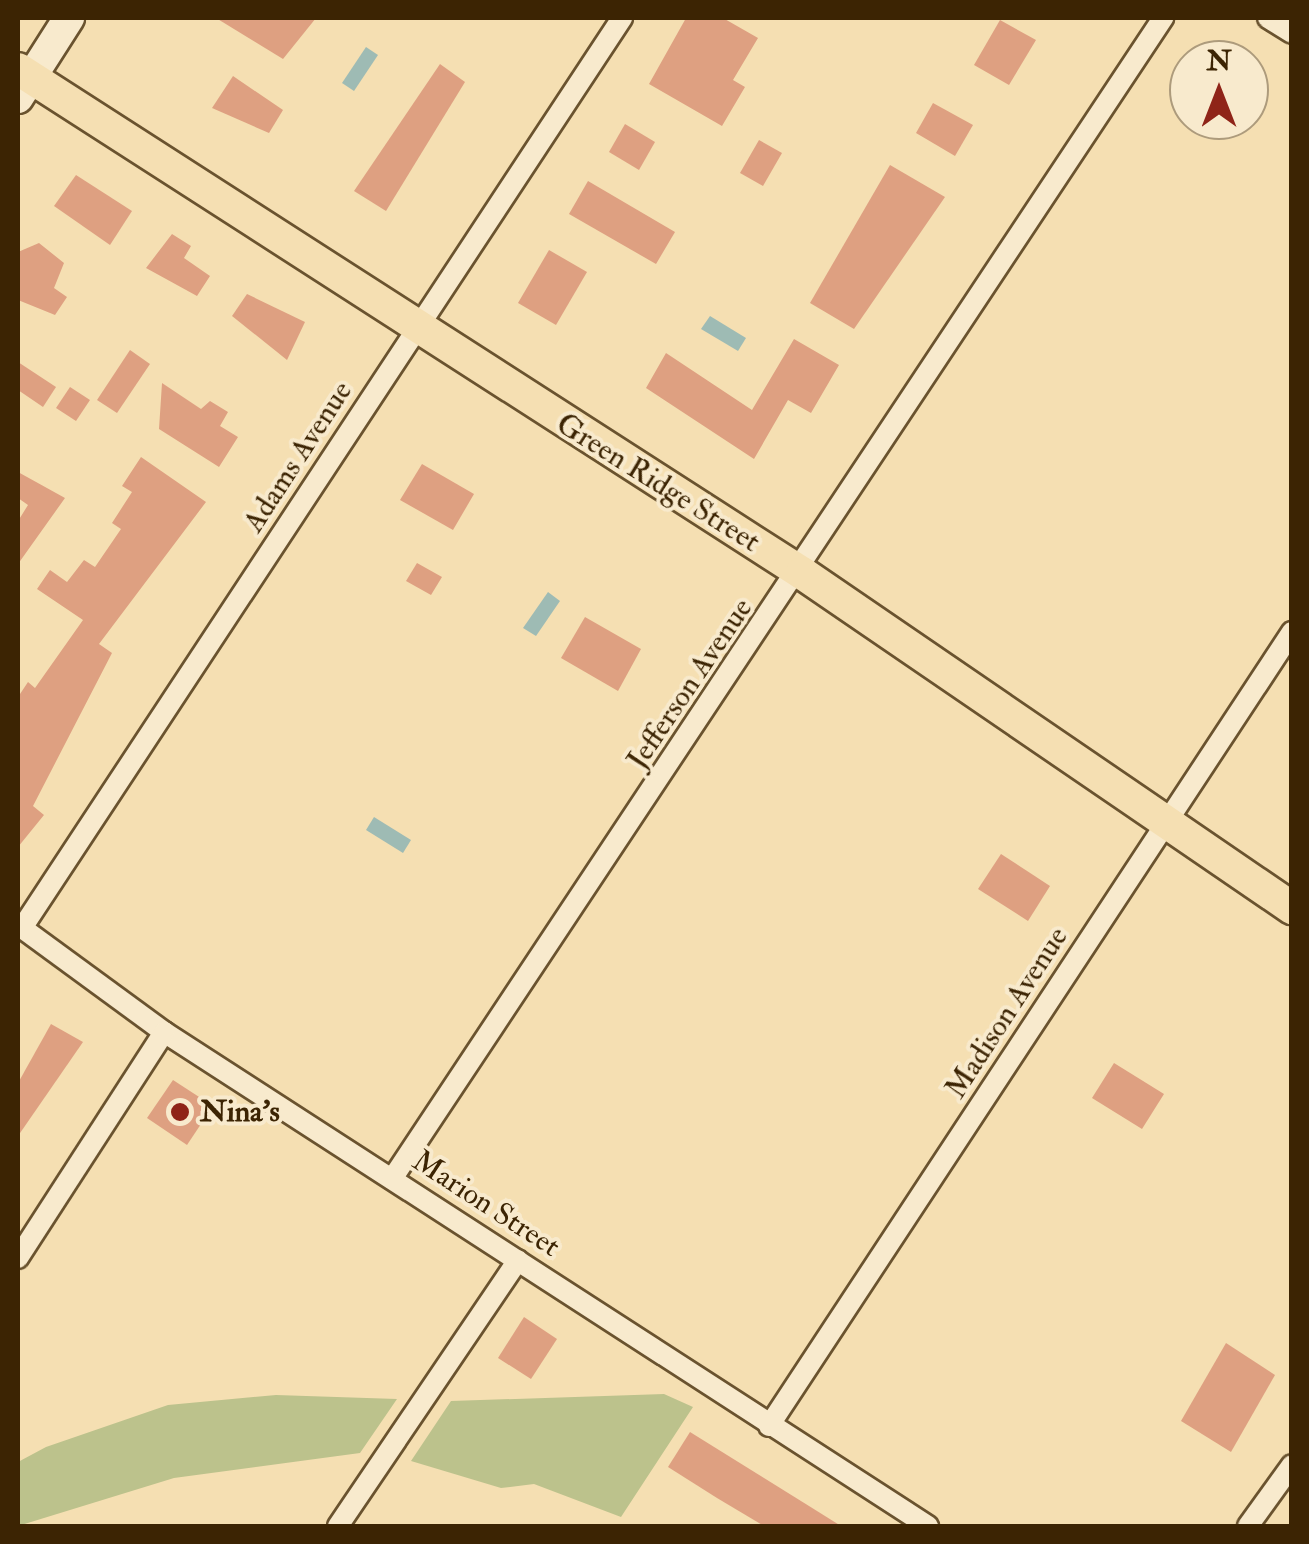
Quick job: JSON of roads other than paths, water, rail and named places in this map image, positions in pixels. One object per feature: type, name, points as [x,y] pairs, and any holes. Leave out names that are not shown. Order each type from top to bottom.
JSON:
[{"type":"main road","name":"Green Ridge Street","points":[[22,82],[802,573],[1292,908]]},
{"type":"street","points":[[22,82],[69,18]]},
{"type":"street","name":"Adams Avenue","points":[[20,926],[622,18]]},
{"type":"street","name":"Jefferson Avenue","points":[[392,1179],[802,573],[1164,18]]},
{"type":"street","points":[[1268,18],[1292,33]]},
{"type":"street","name":"Madison Avenue","points":[[770,1426],[1292,632]]},
{"type":"street","name":"Marion Street","points":[[20,926],[164,1032],[928,1526]]},
{"type":"street","points":[[18,1258],[164,1032]]},
{"type":"street","points":[[338,1526],[518,1260]]},
{"type":"street","points":[[1248,1526],[1292,1465]]},
{"type":"water","points":[[366,47],[378,55],[354,91],[342,83]]},
{"type":"water","points":[[710,316],[746,338],[738,351],[701,329]]},
{"type":"water","points":[[548,592],[560,601],[536,636],[523,628]]},
{"type":"water","points":[[374,817],[411,840],[403,853],[366,830]]},
{"type":"place","name":"Nina's","points":[[180,1112]]}]
